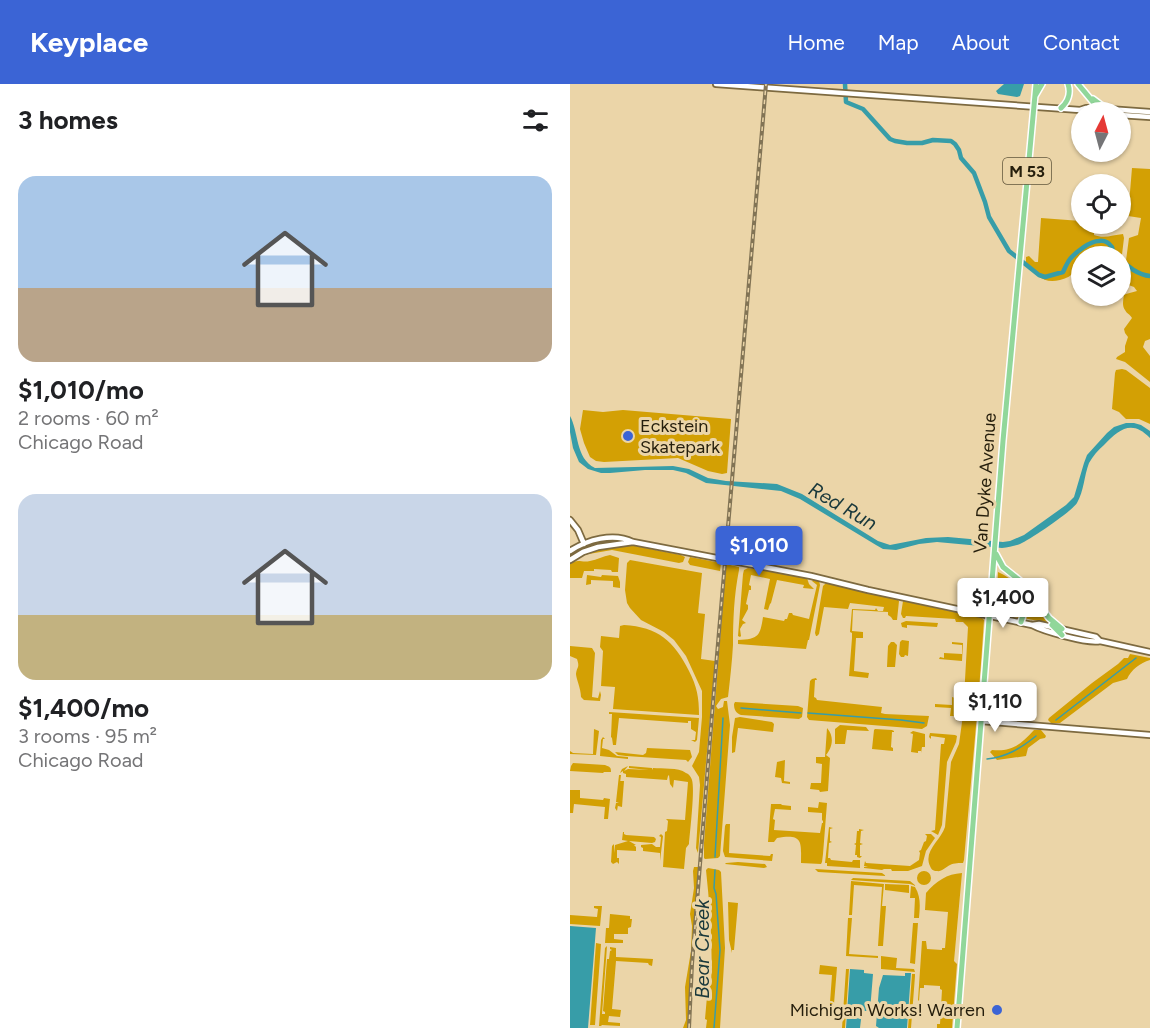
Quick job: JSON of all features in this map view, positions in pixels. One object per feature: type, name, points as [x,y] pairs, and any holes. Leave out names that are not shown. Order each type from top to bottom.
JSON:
[{"type":"main road","points":[[716,84],[1071,109]]},
{"type":"main road","name":"Van Dyke Avenue","points":[[957,1028],[1003,441],[1036,84]]},
{"type":"main road","points":[[1034,97],[1042,84]]},
{"type":"main road","points":[[1061,108],[1069,94],[1068,84]]},
{"type":"main road","points":[[1080,84],[1094,102]]},
{"type":"main road","points":[[1080,84],[1096,102]]},
{"type":"main road","points":[[1131,112],[1150,112]]},
{"type":"main road","points":[[1131,116],[1150,117]]},
{"type":"main road","points":[[570,520],[586,547],[593,548]]},
{"type":"main road","points":[[570,553],[596,540],[627,539],[791,572],[1021,622],[1094,642],[1100,641],[1150,652]]},
{"type":"main road","points":[[570,560],[593,548],[633,542]]},
{"type":"main road","points":[[570,553],[577,556]]},
{"type":"main road","points":[[995,553],[1003,567],[1023,583],[1062,632]]},
{"type":"main road","points":[[993,569],[1020,583],[1053,627]]},
{"type":"main road","points":[[991,607],[1004,590],[1018,589],[1025,599],[1021,622]]},
{"type":"main road","points":[[1032,625],[1053,627],[1062,632]]},
{"type":"main road","points":[[981,721],[1150,735]]},
{"type":"shaded area","points":[[1132,168],[1150,169],[1150,339],[1145,341],[1143,347],[1150,356],[1150,382],[1125,362],[1116,359],[1125,352],[1128,337],[1124,329],[1132,318],[1123,306],[1131,306],[1131,293],[1137,291],[1131,286],[1131,246],[1128,246],[1129,238],[1138,235],[1141,218],[1131,216]]},
{"type":"shaded area","points":[[1041,218],[1071,220],[1071,234],[1094,234],[1105,237],[1123,234],[1123,246],[1071,246],[1071,275],[1065,279],[1049,281],[1041,278],[1026,265],[1026,257],[1029,256],[1038,262]]},
{"type":"shaded area","points":[[1122,369],[1150,388],[1150,424],[1139,419],[1126,419],[1112,409],[1115,373],[1116,370]]},
{"type":"shaded area","points":[[583,410],[603,412],[623,410],[731,419],[727,473],[708,471],[678,458],[596,461],[590,457],[580,429]]},
{"type":"shaded area","points":[[616,545],[635,546],[685,557],[683,562],[679,563],[612,550],[583,555],[597,548]]},
{"type":"shaded area","points":[[610,555],[619,558],[618,572],[594,569],[594,571],[584,571],[582,578],[570,578],[570,564],[573,562],[590,561]]},
{"type":"shaded area","points":[[690,557],[721,563],[720,571],[690,565],[688,562]]},
{"type":"shaded area","points":[[630,560],[702,573],[698,613],[705,614],[701,659],[715,661],[698,853],[696,848],[700,785],[699,777],[692,766],[699,752],[702,691],[686,656],[674,640],[641,620],[627,603],[625,590],[627,563]]},
{"type":"shaded area","points":[[726,564],[739,567],[739,570],[728,697],[721,699],[716,706],[718,709],[723,707],[724,701],[727,701],[730,725],[720,856],[705,859],[704,843]]},
{"type":"shaded area","points":[[748,568],[807,578],[814,589],[777,580],[768,610],[764,609],[770,579],[751,575],[749,585],[751,590],[749,590],[746,604],[748,609],[742,620],[746,623],[740,629],[740,637],[738,636],[743,574]]},
{"type":"shaded area","points":[[998,572],[1020,588],[1049,623],[1023,618],[1027,600],[1013,586],[997,594]]},
{"type":"shaded area","points":[[587,575],[618,576],[620,588],[613,587],[613,581],[591,580],[591,584],[586,585]]},
{"type":"shaded area","points":[[814,579],[819,581],[820,585],[806,649],[738,644],[738,640],[750,639],[757,635],[763,617],[784,621],[789,613],[792,613],[809,619],[817,585],[812,581]]},
{"type":"shaded area","points":[[826,583],[899,601],[897,620],[893,620],[888,612],[853,610],[852,631],[863,632],[863,638],[856,638],[854,671],[869,673],[868,678],[849,676],[852,609],[875,610],[876,608],[878,611],[883,611],[884,607],[850,603],[848,609],[824,607],[819,634],[816,636],[823,586]]},
{"type":"shaded area","points":[[1010,589],[1020,594],[1024,600],[1019,618],[998,614],[996,611],[1001,595]]},
{"type":"shaded area","points":[[903,601],[984,620],[964,860],[963,863],[952,864],[939,871],[934,871],[928,861],[931,850],[945,827],[951,762],[959,744],[963,715],[968,627],[963,622],[956,622],[955,619],[906,616],[903,618],[901,614]]},
{"type":"shaded area","points":[[906,621],[938,623],[937,627],[907,625],[907,628],[902,627],[901,623]]},
{"type":"shaded area","points":[[620,626],[636,626],[656,633],[677,651],[694,682],[699,715],[613,709],[615,687],[601,686],[603,651],[600,647],[601,636],[619,638]]},
{"type":"shaded area","points":[[902,640],[909,641],[908,656],[904,657],[899,654]]},
{"type":"shaded area","points":[[891,642],[897,645],[895,667],[887,667],[888,646]]},
{"type":"shaded area","points":[[952,642],[963,643],[962,661],[939,659],[944,658],[944,653],[962,654],[962,645],[952,644]]},
{"type":"shaded area","points":[[570,646],[592,648],[595,653],[592,697],[598,698],[600,691],[600,701],[584,700],[581,697],[576,674],[578,662],[570,656]]},
{"type":"shaded area","points":[[1130,654],[1150,658],[1150,660],[1136,667],[1127,679],[1113,683],[1060,723],[1051,723],[1048,720],[1124,658],[1128,658]]},
{"type":"shaded area","points":[[816,678],[814,697],[817,700],[882,707],[881,713],[885,714],[929,716],[927,726],[922,729],[809,720],[807,717],[810,681]]},
{"type":"shaded area","points":[[952,697],[955,698],[955,703],[956,698],[960,698],[957,718],[950,716],[951,708],[935,707],[935,704],[952,705]]},
{"type":"shaded area","points":[[735,702],[798,706],[803,708],[802,717],[799,719],[741,715],[735,710]]},
{"type":"shaded area","points":[[609,712],[699,718],[697,740],[695,742],[691,740],[695,740],[696,732],[691,729],[691,721],[688,723],[619,718],[616,745],[613,745],[612,714]]},
{"type":"shaded area","points":[[735,718],[772,722],[773,732],[738,728],[735,752],[732,753]]},
{"type":"shaded area","points":[[840,725],[866,727],[869,731],[847,730],[845,744],[835,744],[835,729]]},
{"type":"shaded area","points":[[827,728],[832,739],[826,755],[830,758],[828,791],[820,792],[810,789],[811,783],[821,783],[822,764],[816,763],[816,757],[825,757]]},
{"type":"shaded area","points":[[594,729],[599,731],[596,755],[570,754],[570,751],[593,754]]},
{"type":"shaded area","points":[[875,729],[894,731],[891,747],[893,751],[872,749]]},
{"type":"shaded area","points":[[1034,730],[1041,730],[1046,736],[1028,748],[1026,756],[997,760],[990,752],[1016,746]]},
{"type":"shaded area","points":[[913,731],[925,734],[925,747],[922,747],[921,753],[921,751],[911,752],[913,734],[910,733]]},
{"type":"shaded area","points":[[930,733],[957,736],[947,762],[942,825],[938,835],[931,831],[935,830],[941,744],[944,744],[945,738],[931,736],[931,739]]},
{"type":"shaded area","points":[[603,737],[605,739],[603,739],[602,748],[617,756],[628,757],[628,759],[600,756]]},
{"type":"shaded area","points":[[647,748],[690,750],[692,757],[688,762],[618,755],[615,752],[643,755]]},
{"type":"shaded area","points":[[785,760],[784,781],[790,784],[782,783],[781,778],[775,777],[777,762]]},
{"type":"shaded area","points":[[573,763],[605,765],[610,767],[611,772],[570,771]]},
{"type":"shaded area","points":[[628,766],[624,771],[628,769],[649,770],[629,768],[629,766],[652,768],[652,770],[653,768],[674,769],[683,771],[691,778],[692,811],[684,869],[663,867],[668,821],[666,819],[685,820],[688,782],[674,780],[673,788],[669,775],[667,780],[626,777],[623,771],[620,773]]},
{"type":"shaded area","points":[[619,775],[621,775],[620,781],[624,781],[622,807],[618,805],[617,811],[615,808],[616,803],[619,803],[616,802]]},
{"type":"shaded area","points":[[570,790],[580,790],[580,798],[610,799],[608,819],[604,819],[605,807],[574,804],[573,813],[570,813]]},
{"type":"shaded area","points":[[819,802],[827,803],[821,864],[801,863],[801,845],[796,838],[777,838],[774,842],[768,842],[771,804],[791,806],[791,810],[775,809],[774,830],[820,833],[823,823],[822,813],[808,812],[808,807],[818,808]]},
{"type":"shaded area","points":[[726,824],[730,824],[729,853],[770,856],[773,854],[772,861],[725,857],[723,851]]},
{"type":"shaded area","points":[[829,827],[833,828],[830,829],[830,841],[832,842],[829,843],[828,858],[852,862],[860,860],[860,868],[827,866],[825,863]]},
{"type":"shaded area","points":[[859,829],[864,830],[861,831],[860,843],[863,844],[860,845],[860,856],[862,856],[860,858],[855,855],[856,845],[854,844]]},
{"type":"shaded area","points":[[623,832],[626,835],[656,839],[652,843],[629,841],[636,845],[634,845],[636,851],[617,850],[619,864],[617,862],[613,864],[611,862],[612,846],[614,844],[614,853],[615,845],[628,841],[622,840]]},
{"type":"shaded area","points":[[661,834],[663,836],[660,861],[660,853],[643,851],[641,845],[652,844],[660,847],[661,837],[659,836]]},
{"type":"shaded area","points":[[925,834],[931,834],[935,838],[926,851],[922,866],[908,871],[864,868],[868,866],[864,866],[865,861],[866,863],[910,866],[919,860],[919,851],[926,841]]},
{"type":"shaded area","points":[[738,862],[765,864],[767,867],[725,864]]},
{"type":"shaded area","points":[[694,867],[699,867],[688,1028],[683,1028],[686,1020],[685,987],[691,951],[690,914]]},
{"type":"shaded area","points":[[708,868],[721,872],[725,948],[720,1028],[706,1028],[707,1020],[705,1019],[708,985],[711,985],[712,970],[706,870]]},
{"type":"shaded area","points":[[815,869],[882,873],[886,876],[818,872]]},
{"type":"shaded area","points":[[921,871],[927,871],[931,878],[927,885],[921,885],[917,881],[917,875]]},
{"type":"shaded area","points":[[962,873],[954,961],[957,964],[952,1028],[937,1028],[937,1024],[940,1024],[942,990],[940,986],[924,985],[924,988],[920,988],[918,1000],[922,941],[926,941],[927,949],[942,950],[945,948],[948,912],[925,910],[926,893],[942,879]]},
{"type":"shaded area","points":[[853,878],[910,881],[916,886],[851,880]]},
{"type":"shaded area","points":[[851,881],[884,884],[882,906],[886,906],[883,946],[878,946],[882,887],[854,885],[852,915],[849,915]]},
{"type":"shaded area","points":[[885,884],[909,885],[909,893],[885,890]]},
{"type":"shaded area","points":[[911,886],[915,887],[918,894],[919,918],[914,918],[915,898],[910,898]]},
{"type":"shaded area","points":[[728,902],[738,903],[732,953],[729,940]]},
{"type":"shaded area","points":[[594,906],[602,906],[600,926],[570,924],[570,915],[597,917],[598,909]]},
{"type":"shaded area","points":[[610,914],[630,916],[632,919],[628,934],[614,934],[614,939],[623,940],[623,943],[605,943]]},
{"type":"shaded area","points":[[848,918],[852,918],[849,954],[878,956],[878,958],[846,956]]},
{"type":"shaded area","points":[[913,923],[918,923],[915,964],[910,963]]},
{"type":"shaded area","points":[[596,943],[601,944],[595,1025],[590,1025]]},
{"type":"shaded area","points":[[607,946],[602,1014],[605,1014],[603,1011],[607,959],[612,950],[610,947],[616,948],[616,957],[653,959],[652,966],[648,963],[616,961],[612,1009],[621,1010],[620,1017],[609,1016],[608,1022],[620,1023],[620,1026],[599,1026]]},
{"type":"shaded area","points":[[881,956],[897,958],[896,968],[914,969],[915,972],[881,969]]},
{"type":"shaded area","points":[[820,965],[837,967],[833,1016],[829,1016],[832,975],[819,974]]},
{"type":"shaded area","points":[[846,969],[849,969],[845,1028],[842,1028]]},
{"type":"shaded area","points":[[912,974],[915,976],[911,1028],[908,1028]]},
{"type":"water","points":[[1004,84],[1024,84],[1020,96],[998,94],[996,91]]},
{"type":"water","name":"Red Run","points":[[570,416],[584,458],[595,468],[673,466],[689,469],[708,478],[777,484],[802,494],[878,541],[890,545],[926,538],[948,537],[1010,541],[1024,535],[1074,497],[1087,455],[1114,427],[1126,423],[1141,425],[1150,431],[1150,438],[1143,432],[1131,428],[1115,434],[1089,463],[1077,503],[1050,525],[1020,544],[1002,548],[937,542],[896,550],[883,549],[800,499],[781,491],[706,483],[686,473],[673,470],[601,473],[588,469],[579,462],[573,448]]},
{"type":"water","points":[[570,926],[596,928],[588,1028],[570,1028]]},
{"type":"water","points":[[850,969],[864,970],[864,973],[873,974],[870,1011],[862,1011],[860,1028],[846,1028]]},
{"type":"water","points":[[905,973],[911,973],[907,1028],[879,1028],[876,1026],[879,988],[883,975],[905,976]]},
{"type":"waterway","points":[[845,84],[846,102],[863,109],[890,139],[907,143],[933,140],[951,141],[955,144],[961,158],[974,173],[989,217],[1009,251],[1039,275],[1045,277],[1063,272],[1071,258]]},
{"type":"waterway","points":[[1085,246],[1095,241],[1103,241],[1111,246]]},
{"type":"waterway","points":[[1131,268],[1150,276]]},
{"type":"waterway","name":"Bear Creek","points":[[1056,720],[1136,658]]},
{"type":"waterway","name":"Bear Creek","points":[[741,708],[801,713]]},
{"type":"waterway","name":"Bear Creek","points":[[808,713],[924,723]]},
{"type":"waterway","name":"Bear Creek","points":[[715,857],[723,718]]},
{"type":"waterway","name":"Bear Creek","points":[[987,759],[1013,751],[1036,736]]},
{"type":"waterway","name":"Bear Creek","points":[[714,1028],[720,950],[714,888],[715,870]]},
{"type":"railway","points":[[689,1028],[714,690],[766,84]]},
{"type":"place","name":"Eckstein Skatepark","points":[[628,436]]},
{"type":"place","name":"Michigan Works! Warren","points":[[997,1010]]}]
